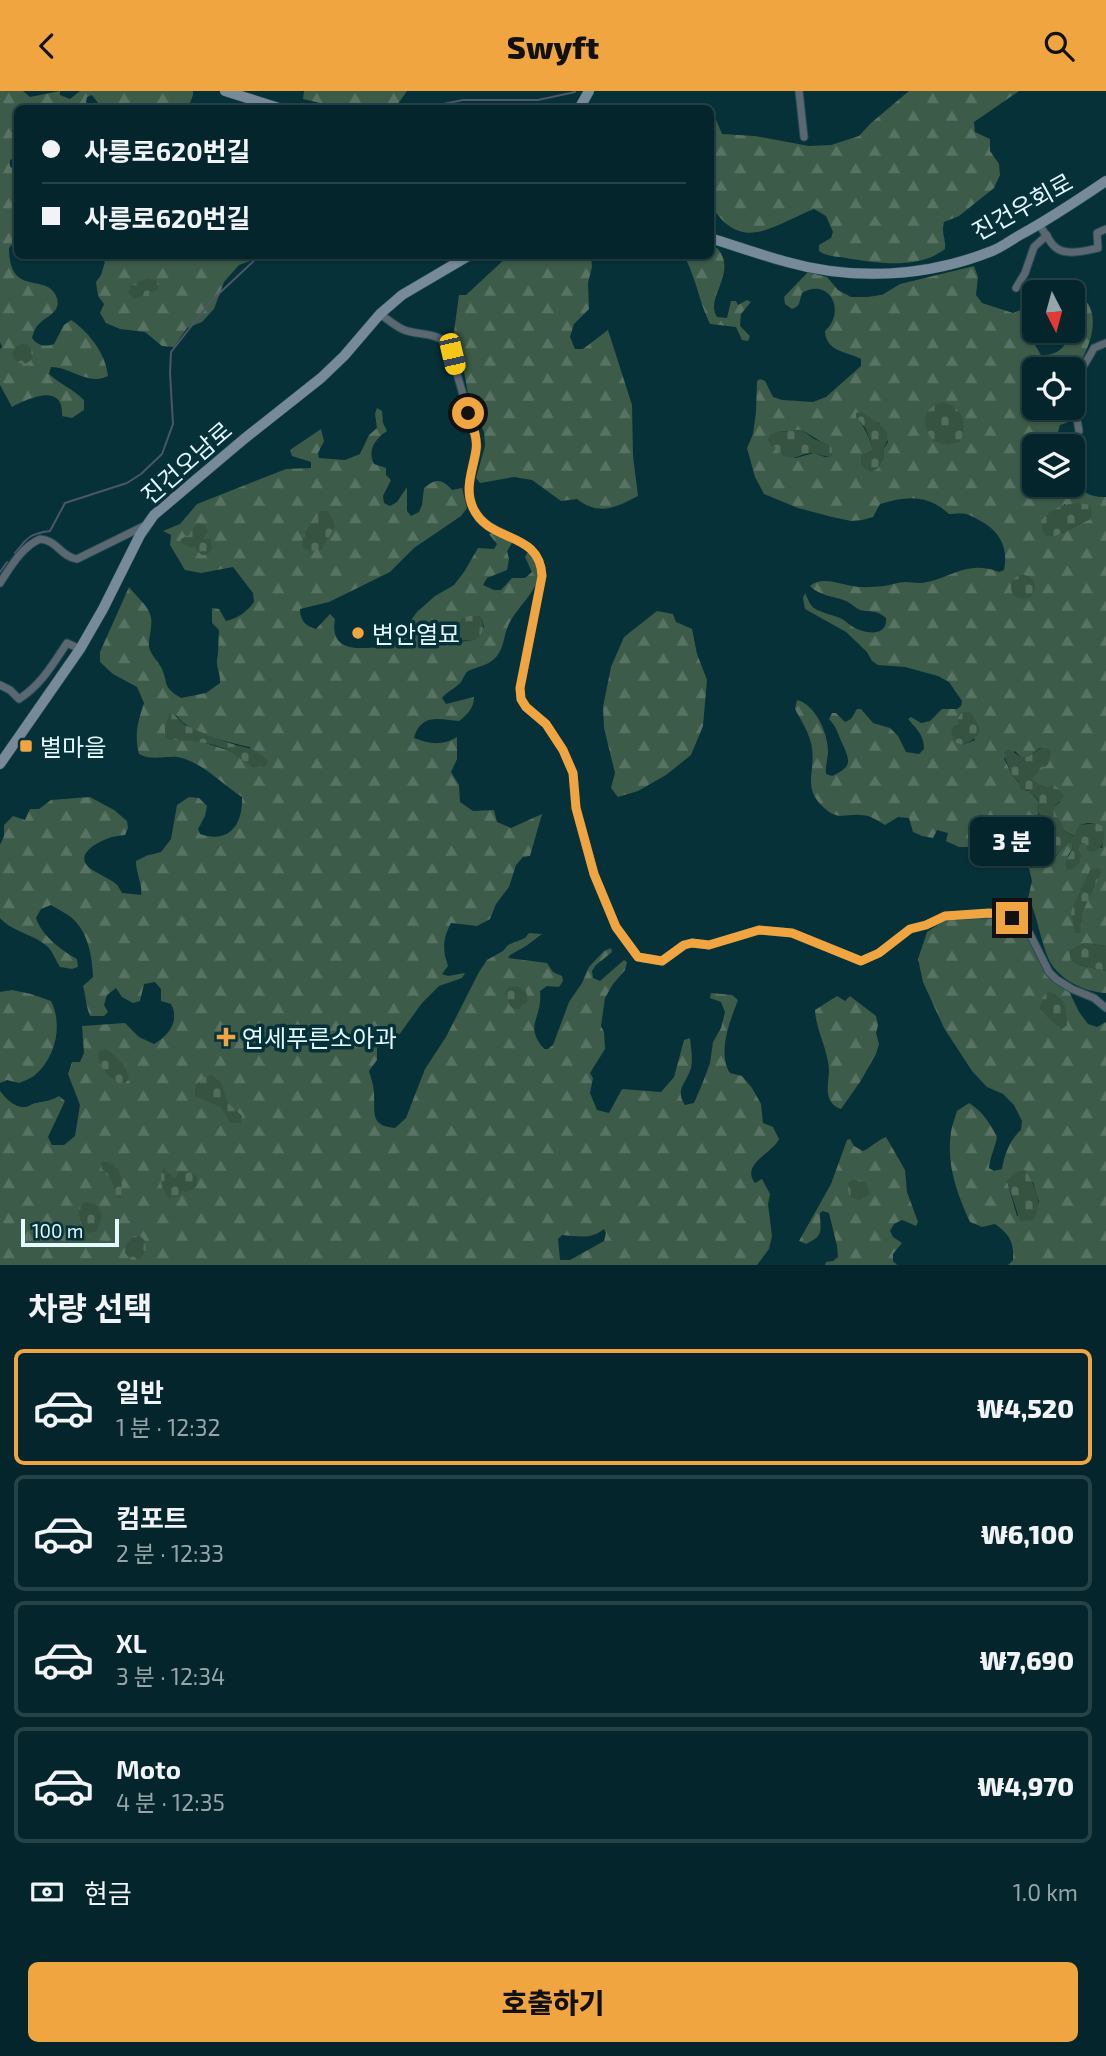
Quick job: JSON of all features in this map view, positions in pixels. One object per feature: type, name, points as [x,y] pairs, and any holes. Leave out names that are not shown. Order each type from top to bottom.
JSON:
[{"type":"main road","points":[[225,91],[269,105]]},
{"type":"main road","name":"진건우회로","points":[[714,239],[803,266],[849,273],[891,274],[922,271],[994,250],[1039,225],[1106,181]]},
{"type":"main road","name":"진건오남로","points":[[0,764],[80,649],[146,524],[162,506],[332,368],[380,314],[413,288],[465,259]]},
{"type":"street","points":[[799,91],[804,137]]},
{"type":"street","points":[[1039,225],[1054,246],[1063,251],[1077,252],[1098,249],[1097,233],[1106,229]]},
{"type":"street","points":[[1016,288],[1025,273],[1034,247],[1047,235]]},
{"type":"street","points":[[380,314],[404,330],[429,334],[448,345],[476,439],[477,449],[469,477],[473,509],[492,529],[524,543],[535,553],[541,564],[542,576],[520,688],[521,699],[526,707],[546,724],[563,750],[573,773],[576,808],[594,874],[616,927],[638,957],[662,961],[684,945],[709,945],[759,930],[792,933],[861,961],[879,953],[910,929],[945,916],[1003,914],[1023,925],[1049,972],[1056,979],[1094,998],[1106,1008]]},
{"type":"street","points":[[1079,431],[1074,386],[1094,348],[1106,343]]},
{"type":"street","points":[[0,583],[17,558],[36,540],[46,540],[56,545],[67,557],[77,559],[146,524]]},
{"type":"street","points":[[0,685],[19,699],[42,680],[67,643],[80,649]]},
{"type":"green space","points":[[0,91],[23,91],[30,97],[60,91],[60,95],[70,99],[80,91],[193,91],[190,103],[182,105],[96,105],[98,103],[92,95],[87,97],[88,105],[14,105],[14,158],[10,160],[10,166],[14,170],[14,242],[9,248],[11,264],[15,274],[22,279],[52,290],[58,303],[55,310],[37,326],[32,338],[42,345],[54,344],[64,325],[71,320],[96,344],[108,376],[86,378],[51,367],[49,374],[84,400],[84,410],[72,418],[62,416],[61,405],[52,396],[36,397],[12,407],[0,385]]},
{"type":"green space","points":[[304,91],[407,91],[397,105],[328,105],[303,99]]},
{"type":"green space","points":[[909,91],[1019,91],[974,122],[975,132],[990,139],[990,151],[999,164],[1000,175],[994,188],[959,216],[944,222],[945,249],[934,256],[897,263],[870,262],[828,255],[819,251],[819,245],[831,238],[833,232],[826,216],[814,209],[771,228],[746,233],[723,221],[714,210],[714,115],[722,134],[755,136],[809,146],[831,145],[859,136]]},
{"type":"green space","points":[[714,248],[717,248],[723,257],[724,267],[714,309],[717,317],[727,318],[731,301],[736,301],[738,305],[747,300],[751,302],[741,314],[740,326],[750,336],[748,341],[742,340],[736,327],[710,324],[686,259],[714,259]]},
{"type":"green space","points":[[102,259],[255,259],[239,265],[224,282],[214,309],[202,322],[187,328],[174,347],[162,346],[145,332],[120,329],[106,323],[100,313],[104,304],[98,296],[96,282],[105,262]]},
{"type":"green space","points":[[505,259],[591,259],[588,283],[589,309],[574,324],[570,337],[575,349],[583,349],[608,330],[632,405],[633,456],[638,496],[614,507],[600,509],[577,499],[561,501],[532,480],[514,477],[480,483],[476,478],[485,446],[484,432],[469,399],[454,332],[459,295],[466,295]]},
{"type":"green space","points":[[974,266],[978,277],[976,295],[982,303],[1013,313],[1022,309],[1022,343],[1036,343],[1041,355],[1059,351],[1065,343],[1085,343],[1085,304],[1088,303],[1092,312],[1092,331],[1083,357],[1022,357],[1022,420],[1071,420],[1060,425],[1057,434],[1022,434],[1022,497],[1085,497],[1085,492],[1106,497],[1106,946],[1083,944],[1070,951],[1071,960],[1080,965],[1106,971],[1106,993],[1079,987],[1056,971],[1051,963],[1032,906],[1027,903],[1032,881],[1028,864],[1037,856],[1036,852],[1031,849],[1023,855],[959,847],[946,841],[948,833],[937,830],[933,838],[913,832],[909,818],[898,817],[885,825],[867,816],[837,815],[829,812],[814,795],[811,780],[813,754],[806,730],[795,709],[797,700],[815,713],[823,728],[828,751],[826,774],[832,776],[846,767],[848,760],[837,731],[829,719],[832,713],[836,713],[845,722],[851,719],[857,709],[861,709],[873,723],[890,728],[898,736],[906,752],[919,754],[924,749],[923,739],[908,719],[911,717],[921,723],[930,721],[942,709],[957,709],[962,701],[949,682],[938,676],[905,667],[878,665],[872,661],[867,652],[846,632],[805,609],[803,598],[805,593],[814,608],[864,631],[880,631],[886,624],[886,618],[876,612],[860,610],[848,602],[822,594],[810,586],[820,581],[856,587],[919,583],[970,568],[999,572],[1004,570],[1005,553],[1000,539],[991,528],[968,515],[949,514],[933,503],[908,498],[880,504],[873,517],[851,521],[798,508],[764,494],[755,477],[747,448],[753,434],[757,381],[765,381],[773,397],[813,402],[826,397],[861,366],[861,359],[833,347],[826,338],[825,331],[831,323],[835,306],[827,293],[812,289],[802,293],[798,305],[792,309],[785,304],[784,297],[808,272],[827,277],[838,290],[851,297],[882,295],[900,284]],"holes":[[[856,417],[879,423],[888,442],[877,469],[861,456],[873,450]],[[802,430],[833,449],[831,456],[814,453],[796,458],[778,452],[777,432]],[[1064,504],[1090,519],[1056,536]],[[962,712],[975,740],[962,745],[953,727],[960,725],[957,717]],[[1040,748],[1049,750],[1048,763],[1032,780],[1047,788],[1060,802],[1054,810],[1064,831],[1075,836],[1080,825],[1096,824],[1102,831],[1102,848],[1079,844],[1078,849],[1067,857],[1073,848],[1072,843],[1067,843],[1054,861],[1039,862],[1042,852],[1048,846],[1043,836],[1033,837],[1044,822],[1038,815],[1039,802],[1012,775],[1004,758],[1015,751],[1022,758]]]},
{"type":"green space","points":[[148,278],[157,280],[157,290],[134,299],[129,293],[130,286]]},
{"type":"green space","points":[[23,344],[30,347],[33,354],[30,361],[23,364],[16,361],[13,354],[16,347]]},
{"type":"green space","points":[[943,402],[950,404],[962,417],[964,429],[960,442],[947,445],[933,441],[929,435],[925,423],[927,412]]},
{"type":"green space","points":[[377,408],[382,411],[387,431],[376,441],[371,454],[374,464],[386,468],[386,475],[391,480],[383,496],[384,503],[390,506],[397,502],[407,487],[407,511],[411,516],[419,512],[424,488],[439,481],[452,490],[462,488],[467,508],[461,516],[414,548],[390,572],[329,602],[300,609],[302,619],[316,629],[330,614],[335,619],[334,631],[338,640],[344,645],[373,648],[393,645],[417,612],[435,596],[454,585],[478,548],[494,549],[497,544],[489,534],[497,532],[509,537],[512,543],[507,551],[507,570],[487,578],[483,585],[501,590],[512,578],[525,578],[532,572],[525,557],[528,552],[539,571],[537,581],[508,626],[499,653],[490,662],[468,671],[460,683],[442,698],[446,704],[474,697],[471,708],[459,721],[426,721],[417,730],[414,738],[436,743],[457,737],[457,759],[451,772],[459,785],[460,802],[473,811],[494,810],[497,822],[511,828],[542,814],[530,856],[523,857],[516,865],[509,887],[496,904],[490,919],[477,926],[451,923],[448,928],[444,949],[448,966],[442,974],[448,976],[465,973],[462,978],[439,986],[422,1003],[396,1039],[377,1048],[377,1060],[369,1071],[374,1088],[374,1113],[381,1125],[387,1127],[395,1128],[406,1118],[425,1069],[446,1037],[479,972],[487,960],[529,933],[542,934],[508,958],[547,963],[553,972],[562,976],[563,981],[559,987],[547,986],[540,991],[534,1027],[538,1041],[544,1049],[553,1045],[569,1002],[589,967],[604,951],[611,948],[612,952],[596,965],[592,971],[593,978],[600,981],[624,960],[627,962],[625,970],[605,998],[601,1026],[605,1049],[590,1073],[593,1078],[590,1093],[597,1110],[609,1113],[622,1089],[661,1092],[674,1077],[684,1040],[690,1038],[691,1068],[682,1086],[681,1095],[685,1105],[694,1103],[710,1063],[713,1042],[721,1028],[725,1012],[721,1002],[710,998],[711,993],[732,995],[738,1000],[726,1037],[726,1065],[730,1073],[742,1076],[752,1088],[761,1104],[763,1123],[773,1127],[779,1139],[754,1164],[752,1170],[751,1176],[755,1183],[762,1179],[770,1194],[768,1204],[772,1236],[769,1249],[757,1265],[0,1265],[0,1091],[21,1107],[59,1096],[65,1101],[48,1137],[52,1145],[64,1145],[75,1136],[80,1105],[68,1074],[72,1062],[80,1062],[84,1053],[82,1026],[125,1023],[139,1037],[154,1044],[168,1032],[174,1022],[171,1004],[161,1001],[161,989],[155,982],[144,984],[140,1001],[133,1003],[122,997],[116,988],[107,995],[104,1005],[108,1012],[104,1016],[90,1016],[83,986],[93,977],[92,962],[87,941],[76,922],[51,905],[41,909],[36,918],[53,942],[77,959],[78,967],[72,969],[60,967],[48,947],[0,918],[0,845],[4,836],[4,825],[13,816],[25,820],[30,809],[39,809],[51,800],[90,797],[114,810],[127,821],[128,828],[125,835],[108,838],[93,846],[86,853],[86,864],[111,880],[122,893],[141,895],[136,861],[161,852],[171,839],[177,805],[189,797],[199,798],[207,806],[198,829],[200,834],[219,836],[232,830],[240,816],[242,797],[190,761],[177,757],[150,757],[139,754],[137,728],[144,703],[137,687],[113,674],[100,662],[100,652],[129,587],[150,614],[149,647],[171,690],[181,698],[206,693],[220,683],[217,663],[219,630],[212,623],[212,608],[219,609],[226,621],[230,620],[251,606],[254,602],[253,593],[233,567],[201,573],[185,570],[170,545],[171,535],[163,531],[180,524],[197,504],[286,469],[311,468],[311,462],[292,456],[290,450],[321,429],[324,441],[318,453],[319,458],[345,460],[360,454],[369,435],[377,428]],"holes":[[[479,616],[484,627],[473,640],[459,642],[450,628]],[[170,714],[200,732],[250,747],[254,767],[230,751],[196,740],[167,739],[165,729]],[[604,1229],[604,1241],[570,1260],[560,1260],[558,1239],[562,1235],[584,1237]]]},
{"type":"green space","points":[[862,412],[883,428],[887,437],[884,457],[877,469],[871,472],[864,468],[861,461],[861,456],[873,450],[866,429],[856,417],[856,413]]},
{"type":"green space","points":[[802,430],[814,439],[828,444],[833,449],[831,456],[808,453],[788,457],[778,452],[777,447],[771,447],[768,439],[770,435]]},
{"type":"green space","points":[[1079,503],[1090,505],[1090,519],[1056,536],[1046,536],[1041,521],[1049,513],[1058,507]]},
{"type":"green space","points":[[320,511],[327,511],[335,526],[322,549],[304,549],[305,534]]},
{"type":"green space","points":[[198,523],[204,525],[208,531],[203,539],[211,539],[212,549],[208,554],[202,555],[195,546],[192,548],[181,543],[181,539],[189,535]]},
{"type":"green space","points":[[1023,575],[1032,578],[1035,587],[1032,596],[1023,599],[1014,596],[1011,587],[1014,578]]},
{"type":"green space","points":[[657,611],[673,614],[676,622],[692,629],[697,654],[707,680],[703,726],[691,755],[666,775],[638,791],[618,797],[611,788],[615,773],[604,728],[603,707],[611,667],[624,637]]},
{"type":"green space","points":[[479,616],[482,619],[482,631],[476,640],[449,641],[443,637],[444,631],[456,627],[462,618]]},
{"type":"green space","points":[[962,712],[970,712],[978,724],[979,732],[974,739],[962,745],[955,742],[951,733],[953,727],[960,725],[957,718]]},
{"type":"green space","points":[[170,713],[187,726],[253,750],[268,761],[266,766],[252,766],[216,746],[166,739],[165,729]]},
{"type":"green space","points":[[1044,746],[1049,750],[1048,764],[1032,779],[1047,788],[1053,785],[1062,793],[1064,797],[1054,807],[1064,831],[1074,836],[1080,825],[1096,823],[1102,826],[1103,830],[1104,841],[1097,850],[1087,850],[1085,843],[1079,844],[1080,862],[1073,869],[1067,870],[1065,864],[1073,848],[1072,843],[1067,843],[1050,865],[1043,866],[1039,862],[1042,852],[1048,846],[1047,842],[1043,836],[1028,837],[1024,831],[1031,825],[1043,826],[1044,822],[1036,809],[1039,801],[1030,791],[1020,789],[1003,753],[1009,749],[1022,758]]},
{"type":"green space","points":[[1100,869],[1101,873],[1082,913],[1082,927],[1079,933],[1075,933],[1071,913],[1073,906],[1090,870]]},
{"type":"green space","points":[[986,915],[1001,922],[1022,926],[1054,978],[1069,991],[1088,1024],[1097,1027],[1106,1022],[1106,1265],[1008,1265],[1013,1260],[1013,1248],[1004,1232],[995,1224],[982,1227],[970,1222],[951,1167],[951,1132],[957,1111],[969,1103],[992,1127],[997,1137],[989,1168],[994,1171],[1002,1169],[1008,1148],[1021,1130],[1022,1121],[1014,1105],[1003,1094],[987,1087],[972,1071],[944,1028],[923,982],[918,959],[927,932],[945,920]],"holes":[[[1007,1181],[1033,1182],[1039,1202],[1017,1216]]]},
{"type":"green space","points":[[1085,943],[1106,946],[1106,971],[1071,960],[1070,951]]},
{"type":"green space","points":[[517,986],[526,991],[528,1001],[518,1010],[510,1006],[505,992],[509,987]]},
{"type":"green space","points":[[12,990],[51,1001],[55,1010],[57,1031],[52,1051],[42,1069],[19,1083],[7,1080],[0,1083],[0,992]]},
{"type":"green space","points":[[1048,992],[1064,1004],[1067,1025],[1062,1029],[1040,1009],[1042,998]]},
{"type":"green space","points":[[837,996],[845,1001],[850,996],[876,1016],[879,1044],[860,1082],[841,1109],[829,1098],[828,1062],[815,1010]]},
{"type":"green space","points":[[105,1049],[117,1058],[126,1070],[129,1079],[125,1083],[120,1084],[102,1067],[98,1053]]},
{"type":"green space","points":[[212,1075],[221,1083],[228,1103],[242,1116],[241,1123],[231,1123],[220,1107],[195,1096],[195,1085]]},
{"type":"green space","points":[[886,1137],[905,1170],[907,1192],[918,1222],[916,1226],[902,1220],[894,1224],[890,1231],[893,1237],[902,1243],[893,1254],[893,1261],[897,1265],[825,1265],[838,1257],[829,1213],[820,1213],[820,1232],[816,1238],[806,1244],[799,1241],[831,1184],[847,1140],[850,1139],[854,1146],[863,1151]]},
{"type":"green space","points":[[101,1163],[111,1163],[118,1170],[121,1199],[116,1197],[112,1181],[102,1169]]},
{"type":"green space","points":[[163,1168],[175,1178],[179,1172],[197,1176],[197,1185],[191,1191],[182,1190],[179,1196],[169,1198],[162,1184]]},
{"type":"green space","points":[[1025,1170],[1035,1188],[1038,1208],[1033,1220],[1020,1221],[1007,1181],[1015,1172]]},
{"type":"green space","points":[[855,1179],[864,1181],[868,1187],[869,1195],[859,1200],[850,1197],[848,1190],[849,1182]]},
{"type":"green space","points":[[83,1202],[95,1205],[102,1215],[97,1231],[88,1233],[82,1225],[79,1208]]},
{"type":"green space","points":[[134,1236],[140,1236],[145,1241],[146,1250],[140,1259],[131,1260],[125,1253],[126,1244]]},
{"type":"waterway","points":[[438,105],[463,100],[538,100],[575,92]]},
{"type":"waterway","points":[[15,553],[30,537],[50,531],[65,503],[127,483],[162,454],[173,424],[171,352],[211,301],[256,259]]},
{"type":"waterway","points":[[0,572],[7,562]]},
{"type":"place","name":"변안열묘","points":[[358,633]]},
{"type":"place","name":"별마을","points":[[26,746]]},
{"type":"place","name":"연세푸른소아과","points":[[226,1037]]},
{"type":"route","points":[[468,413],[477,449],[469,477],[473,509],[492,529],[524,543],[535,553],[541,564],[542,576],[520,688],[521,699],[526,707],[546,724],[563,750],[573,773],[576,808],[594,874],[616,927],[638,957],[662,961],[684,945],[709,945],[759,930],[792,933],[861,961],[889,947],[904,932],[945,916],[989,913],[1012,918]]}]
